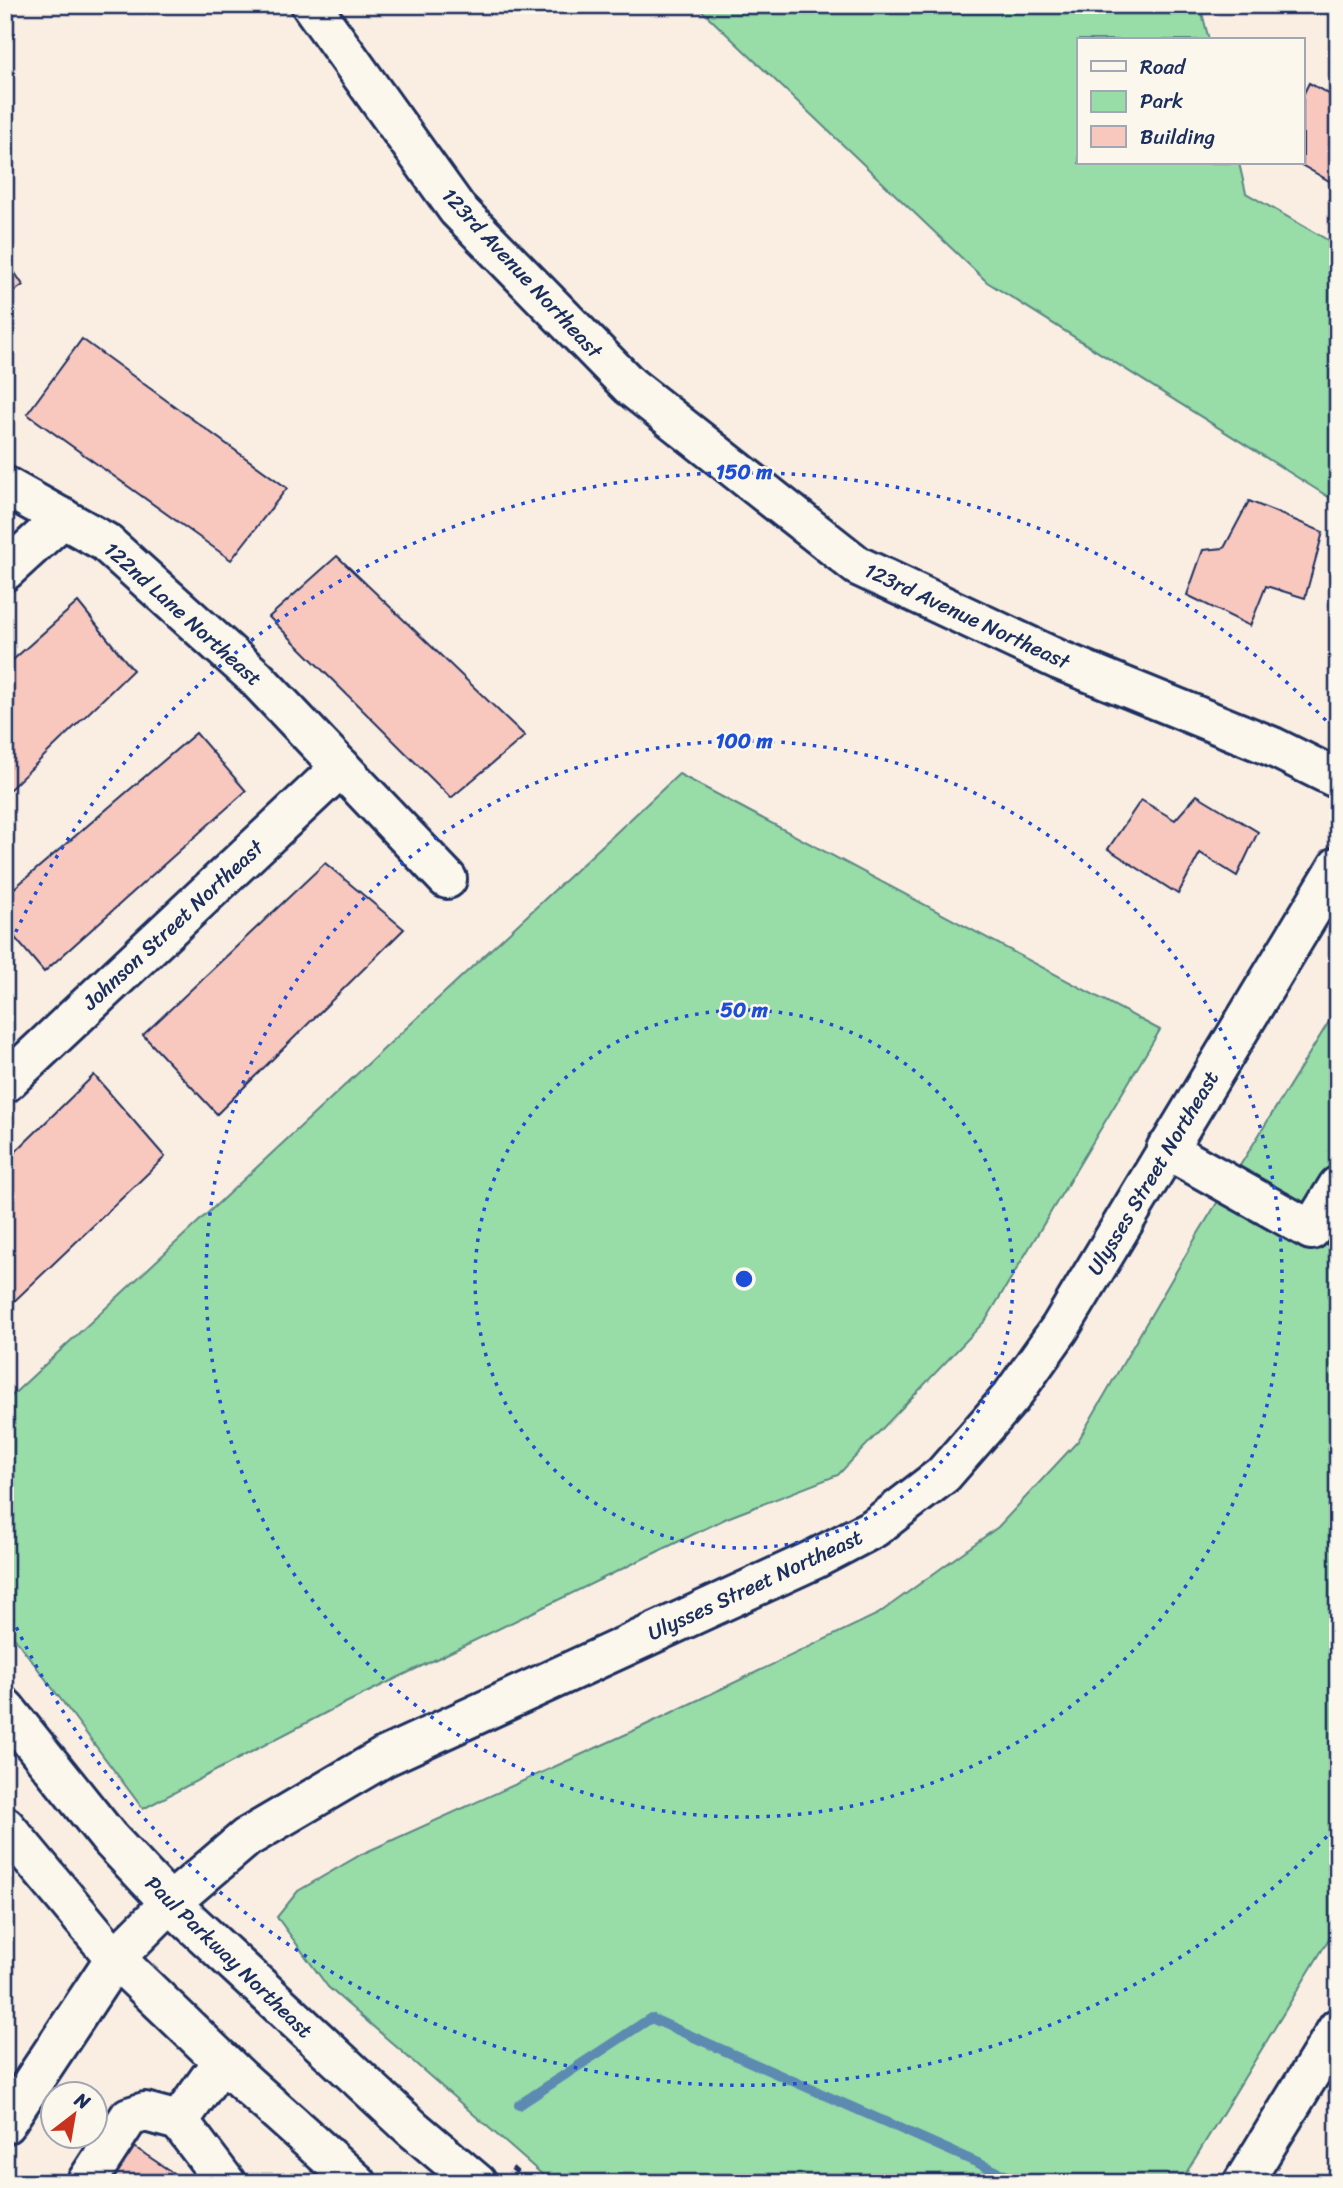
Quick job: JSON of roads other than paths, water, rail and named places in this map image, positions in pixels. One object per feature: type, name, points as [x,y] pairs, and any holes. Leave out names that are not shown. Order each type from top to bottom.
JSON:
[{"type":"main road","name":"123rd Avenue Northeast","points":[[311,5],[457,209],[630,386],[858,566],[1059,660],[1273,747],[1338,779]]},
{"type":"main road","name":"122nd Lane Northeast","points":[[5,486],[105,542],[255,677],[447,879]]},
{"type":"main road","points":[[5,571],[63,518]]},
{"type":"main road","name":"Johnson Street Northeast","points":[[5,1083],[341,767]]},
{"type":"main road","name":"Ulysses Street Northeast","points":[[5,2124],[115,1958],[170,1903],[246,1838],[384,1757],[815,1559],[874,1528],[943,1475],[1011,1397],[1060,1328],[1338,866]]},
{"type":"main road","points":[[1166,1149],[1324,1238],[1338,1186]]},
{"type":"main road","name":"Paul Parkway Northeast","points":[[5,1708],[109,1838],[170,1903],[412,2128],[477,2183]]},
{"type":"main road","points":[[5,1826],[115,1958],[222,2061],[357,2183]]},
{"type":"main road","points":[[1243,2183],[1338,2028]]},
{"type":"main road","points":[[179,2121],[222,2061]]},
{"type":"main road","points":[[86,2183],[129,2117],[145,2112],[179,2121],[226,2183]]},
{"type":"waterway","points":[[519,2105],[651,2018],[1023,2183]]}]
